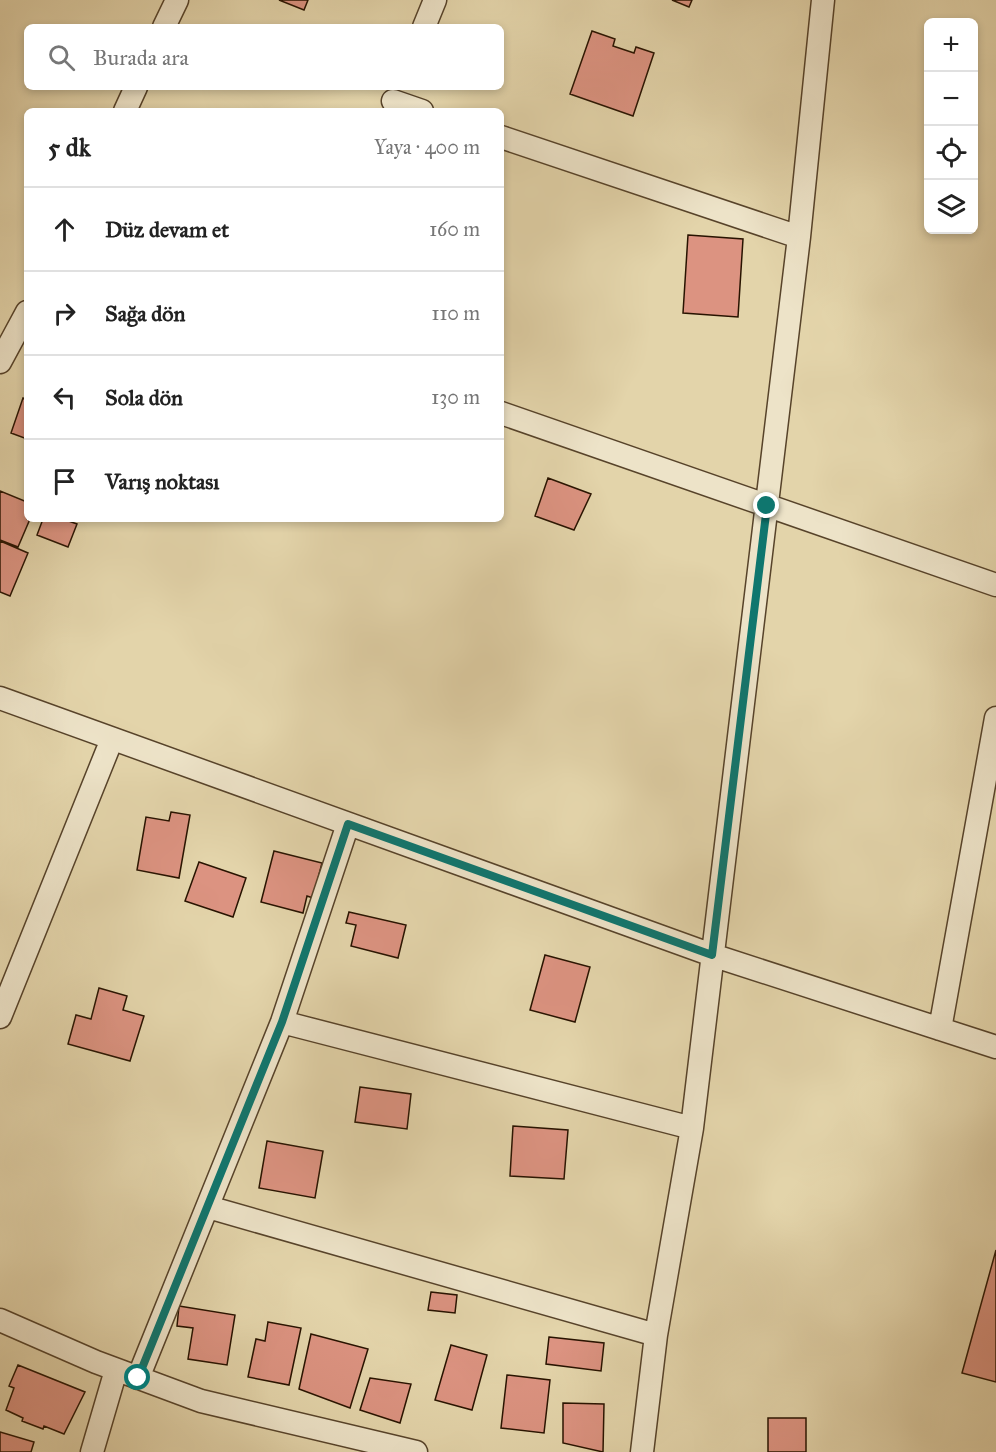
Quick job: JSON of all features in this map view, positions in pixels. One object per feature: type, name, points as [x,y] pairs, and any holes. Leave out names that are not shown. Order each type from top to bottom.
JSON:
[{"type":"street","points":[[165,24],[177,0]]},
{"type":"street","points":[[425,24],[435,0]]},
{"type":"street","points":[[642,1452],[656,1335],[692,1128],[799,237],[823,0]]},
{"type":"street","points":[[126,108],[135,90]]},
{"type":"street","points":[[394,100],[414,108]]},
{"type":"street","points":[[504,138],[799,237]]},
{"type":"street","points":[[0,362],[24,318]]},
{"type":"street","points":[[504,414],[996,585]]},
{"type":"street","points":[[0,698],[712,955],[996,1047]]},
{"type":"street","points":[[940,1029],[996,718]]},
{"type":"street","points":[[0,1017],[112,739]]},
{"type":"street","points":[[138,1378],[282,1022],[348,824]]},
{"type":"street","points":[[282,1022],[692,1128]]},
{"type":"street","points":[[208,1207],[656,1335]]},
{"type":"street","points":[[0,1320],[116,1370],[201,1401],[365,1446],[416,1452]]},
{"type":"street","points":[[92,1452],[116,1370]]},
{"type":"building","points":[[279,0],[308,0],[304,10]]},
{"type":"building","points":[[672,0],[692,0],[689,7]]},
{"type":"building","points":[[592,31],[615,39],[613,46],[634,53],[636,47],[654,53],[633,116],[570,94]]},
{"type":"building","points":[[688,235],[743,239],[738,317],[683,313]]},
{"type":"building","points":[[23,398],[24,438],[11,433]]},
{"type":"building","points":[[548,478],[591,494],[574,530],[535,516]]},
{"type":"building","points":[[0,491],[24,501],[24,522],[29,522],[18,547],[0,540]]},
{"type":"building","points":[[42,522],[77,524],[68,547],[37,535]]},
{"type":"building","points":[[0,541],[28,553],[10,596],[0,592]]},
{"type":"building","points":[[171,812],[190,815],[179,878],[137,870],[146,817],[169,821]]},
{"type":"building","points":[[274,851],[322,863],[313,898],[307,896],[303,913],[261,902]]},
{"type":"building","points":[[199,862],[246,878],[233,917],[185,901]]},
{"type":"building","points":[[349,912],[406,925],[398,958],[351,946],[356,925],[346,923]]},
{"type":"building","points":[[545,955],[590,967],[575,1022],[530,1010]]},
{"type":"building","points":[[99,988],[127,996],[123,1010],[144,1016],[130,1061],[68,1044],[76,1015],[91,1019]]},
{"type":"building","points":[[360,1087],[411,1094],[407,1129],[355,1122]]},
{"type":"building","points":[[513,1126],[568,1130],[564,1179],[510,1176]]},
{"type":"building","points":[[267,1141],[323,1151],[315,1198],[259,1188]]},
{"type":"building","points":[[996,1250],[996,1382],[962,1373]]},
{"type":"building","points":[[431,1292],[457,1295],[455,1313],[428,1310]]},
{"type":"building","points":[[179,1306],[235,1315],[227,1365],[188,1359],[193,1328],[177,1326]]},
{"type":"building","points":[[268,1322],[301,1328],[289,1385],[248,1377],[256,1339],[265,1341]]},
{"type":"building","points":[[311,1334],[368,1349],[350,1408],[299,1389]]},
{"type":"building","points":[[549,1337],[604,1343],[601,1371],[546,1364]]},
{"type":"building","points":[[451,1345],[487,1355],[472,1410],[435,1400]]},
{"type":"building","points":[[18,1365],[85,1392],[64,1434],[22,1421],[23,1418],[6,1410],[14,1388],[9,1386]]},
{"type":"building","points":[[507,1375],[550,1380],[544,1433],[501,1428]]},
{"type":"building","points":[[370,1378],[411,1384],[400,1423],[360,1410]]},
{"type":"building","points":[[563,1403],[604,1404],[603,1452],[563,1443]]},
{"type":"building","points":[[768,1418],[806,1418],[806,1452],[768,1452]]},
{"type":"building","points":[[0,1432],[34,1442],[31,1452],[0,1452]]},
{"type":"route","points":[[138,1378],[282,1022],[348,824],[712,955],[767,506]]}]
